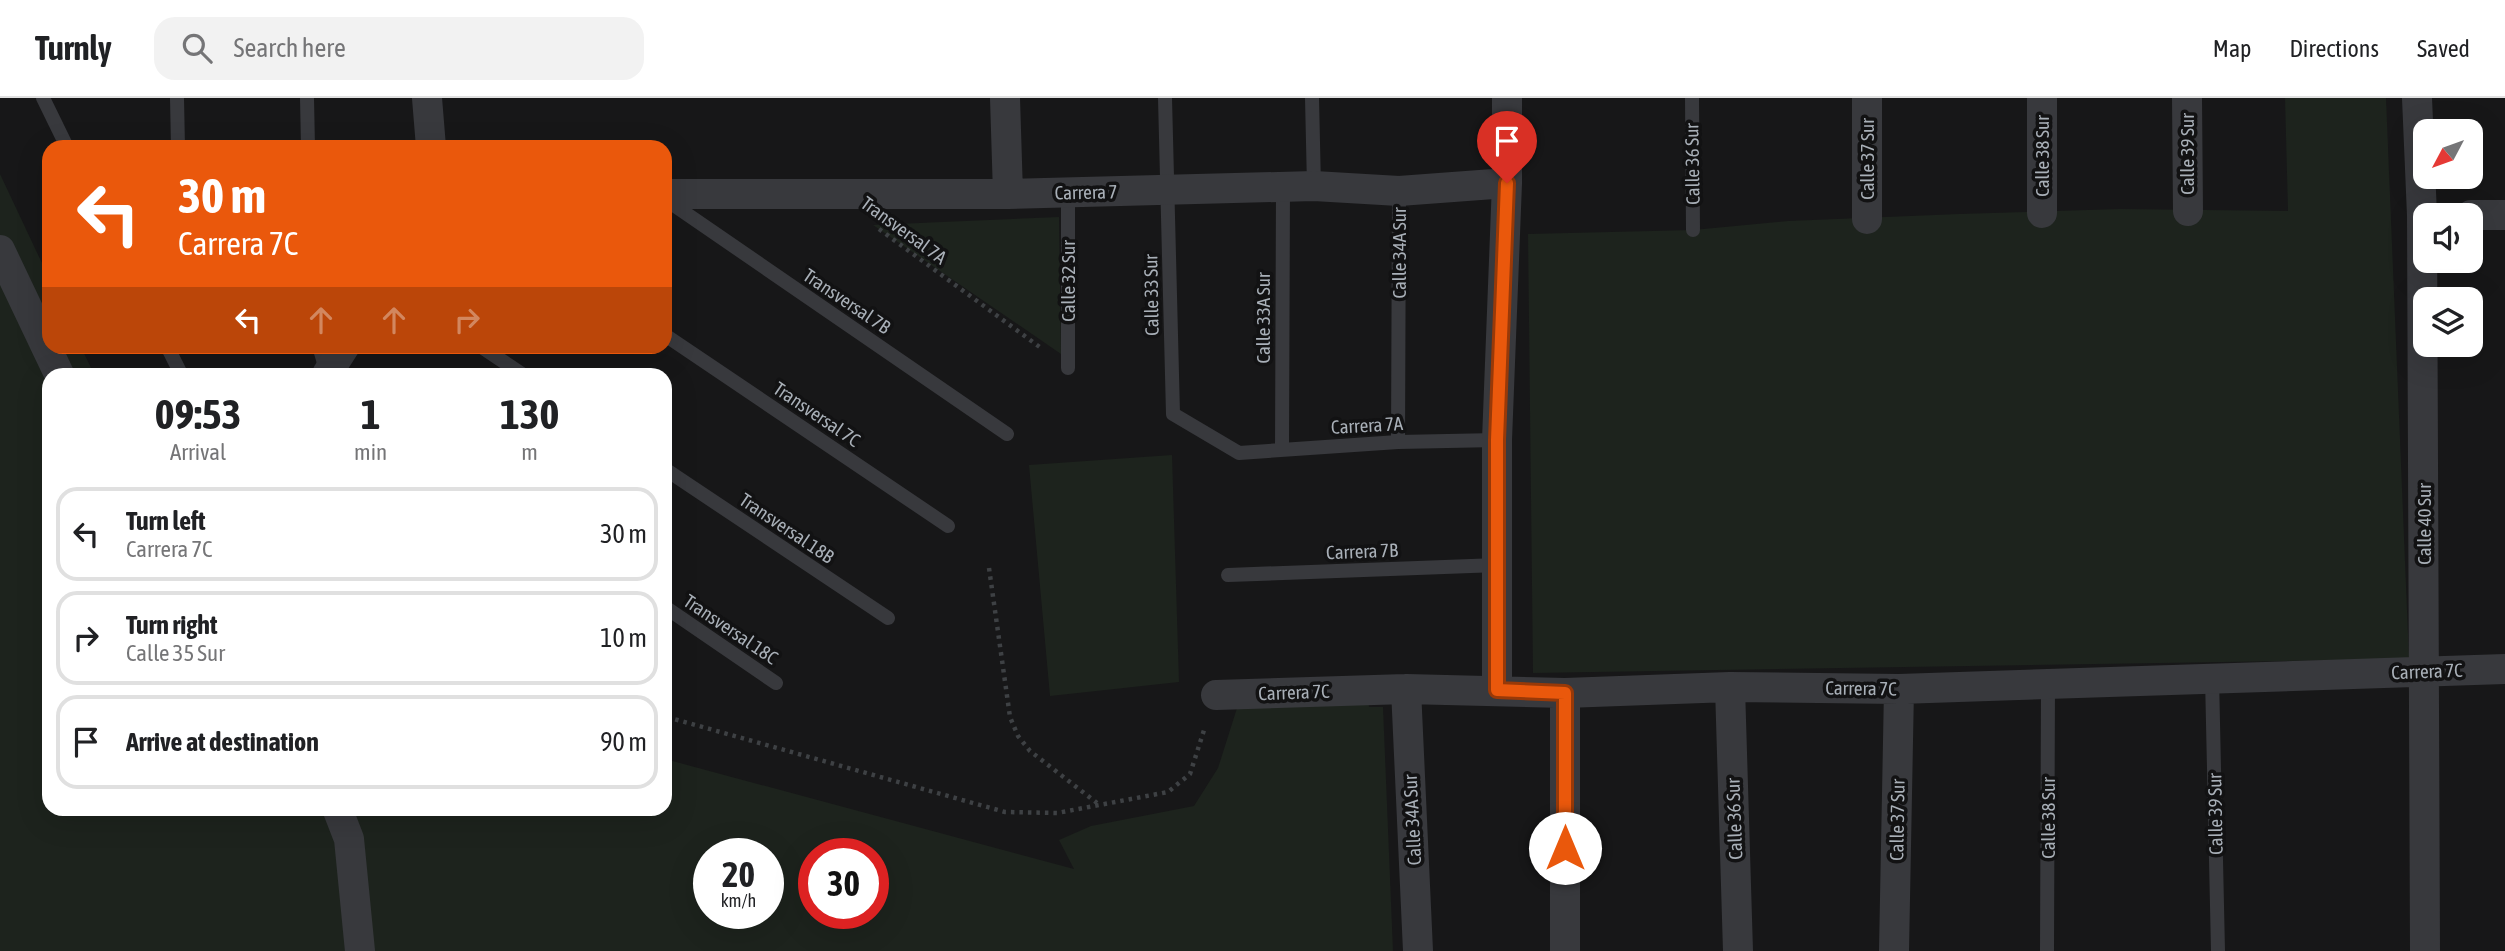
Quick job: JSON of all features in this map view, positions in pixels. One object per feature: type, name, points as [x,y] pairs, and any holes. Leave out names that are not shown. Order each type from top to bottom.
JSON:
[{"type":"street","points":[[427,98],[430,140]]},
{"type":"street","points":[[1005,98],[1008,194]]},
{"type":"street","points":[[1497,690],[1497,440],[1507,183],[1507,98]]},
{"type":"street","name":"Calle 37 Sur","points":[[1867,98],[1867,219]]},
{"type":"street","name":"Calle 38 Sur","points":[[2042,98],[2042,213]]},
{"type":"street","name":"Calle 39 Sur","points":[[2187,98],[2188,211]]},
{"type":"street","name":"Calle 40 Sur","points":[[2417,98],[2423,203]]},
{"type":"street","name":"Carrera 7","points":[[672,194],[1008,194],[1314,186],[1399,191],[1507,183]]},
{"type":"street","points":[[2483,215],[2505,215]]},
{"type":"street","points":[[0,250],[42,338]]},
{"type":"street","name":"Calle 40 Sur","points":[[2424,273],[2425,951]]},
{"type":"street","name":"Carrera 7C","points":[[1216,695],[1406,689],[1565,693],[1730,687],[1899,689],[2505,669]]},
{"type":"street","name":"Calle 36 Sur","points":[[1730,687],[1738,951]]},
{"type":"street","name":"Calle 34A Sur","points":[[1406,689],[1418,951]]},
{"type":"street","name":"Calle 37 Sur","points":[[1894,951],[1899,689]]},
{"type":"street","points":[[1565,693],[1566,951]]},
{"type":"street","points":[[340,816],[349,839],[360,951]]},
{"type":"lane","points":[[43,98],[64,140]]},
{"type":"lane","points":[[177,98],[178,140]]},
{"type":"lane","points":[[307,98],[308,140]]},
{"type":"lane","name":"Calle 33 Sur","points":[[1165,98],[1173,414],[1239,453]]},
{"type":"lane","points":[[1312,98],[1314,186]]},
{"type":"lane","name":"Calle 36 Sur","points":[[1692,98],[1693,230]]},
{"type":"lane","name":"Calle 33A Sur","points":[[1282,449],[1283,188]]},
{"type":"lane","name":"Calle 34A Sur","points":[[1398,442],[1399,191]]},
{"type":"lane","name":"Calle 32 Sur","points":[[1068,193],[1068,368]]},
{"type":"lane","name":"Transversal 7B","points":[[672,204],[1007,434]]},
{"type":"lane","name":"Transversal 7C","points":[[672,340],[948,526]]},
{"type":"lane","points":[[492,354],[513,368]]},
{"type":"lane","name":"Carrera 7A","points":[[1239,453],[1398,442],[1497,440]]},
{"type":"lane","name":"Transversal 18B","points":[[672,475],[888,618]]},
{"type":"lane","name":"Carrera 7B","points":[[1228,575],[1498,565]]},
{"type":"lane","name":"Transversal 18C","points":[[672,612],[776,683]]},
{"type":"lane","name":"Calle 39 Sur","points":[[2212,677],[2218,951]]},
{"type":"lane","name":"Calle 38 Sur","points":[[2047,951],[2048,685]]},
{"type":"path","name":"Transversal 7A","points":[[873,225],[1068,368]]},
{"type":"path","points":[[989,568],[1010,717],[1018,736],[1030,751],[1097,803]]},
{"type":"path","points":[[672,718],[1005,812],[1057,813],[1097,803],[1168,792],[1190,774],[1216,695]]},
{"type":"shaded area","points":[[2285,98],[2386,98],[2409,659],[1533,673],[1528,234],[1693,230],[1788,221],[2120,209],[2288,211]]},
{"type":"shaded area","points":[[0,174],[42,263],[42,354],[84,354],[91,368],[42,368],[42,816],[672,816],[672,761],[1074,869],[1059,840],[1091,826],[1194,806],[1218,768],[1238,705],[1368,698],[1369,707],[1383,707],[1393,951],[0,951]]},
{"type":"shaded area","points":[[1059,217],[1061,354],[873,225]]},
{"type":"shaded area","points":[[1172,455],[1179,682],[1050,696],[1029,465]]},
{"type":"route","points":[[1507,183],[1497,440],[1497,690],[1565,693],[1565,848]]}]
